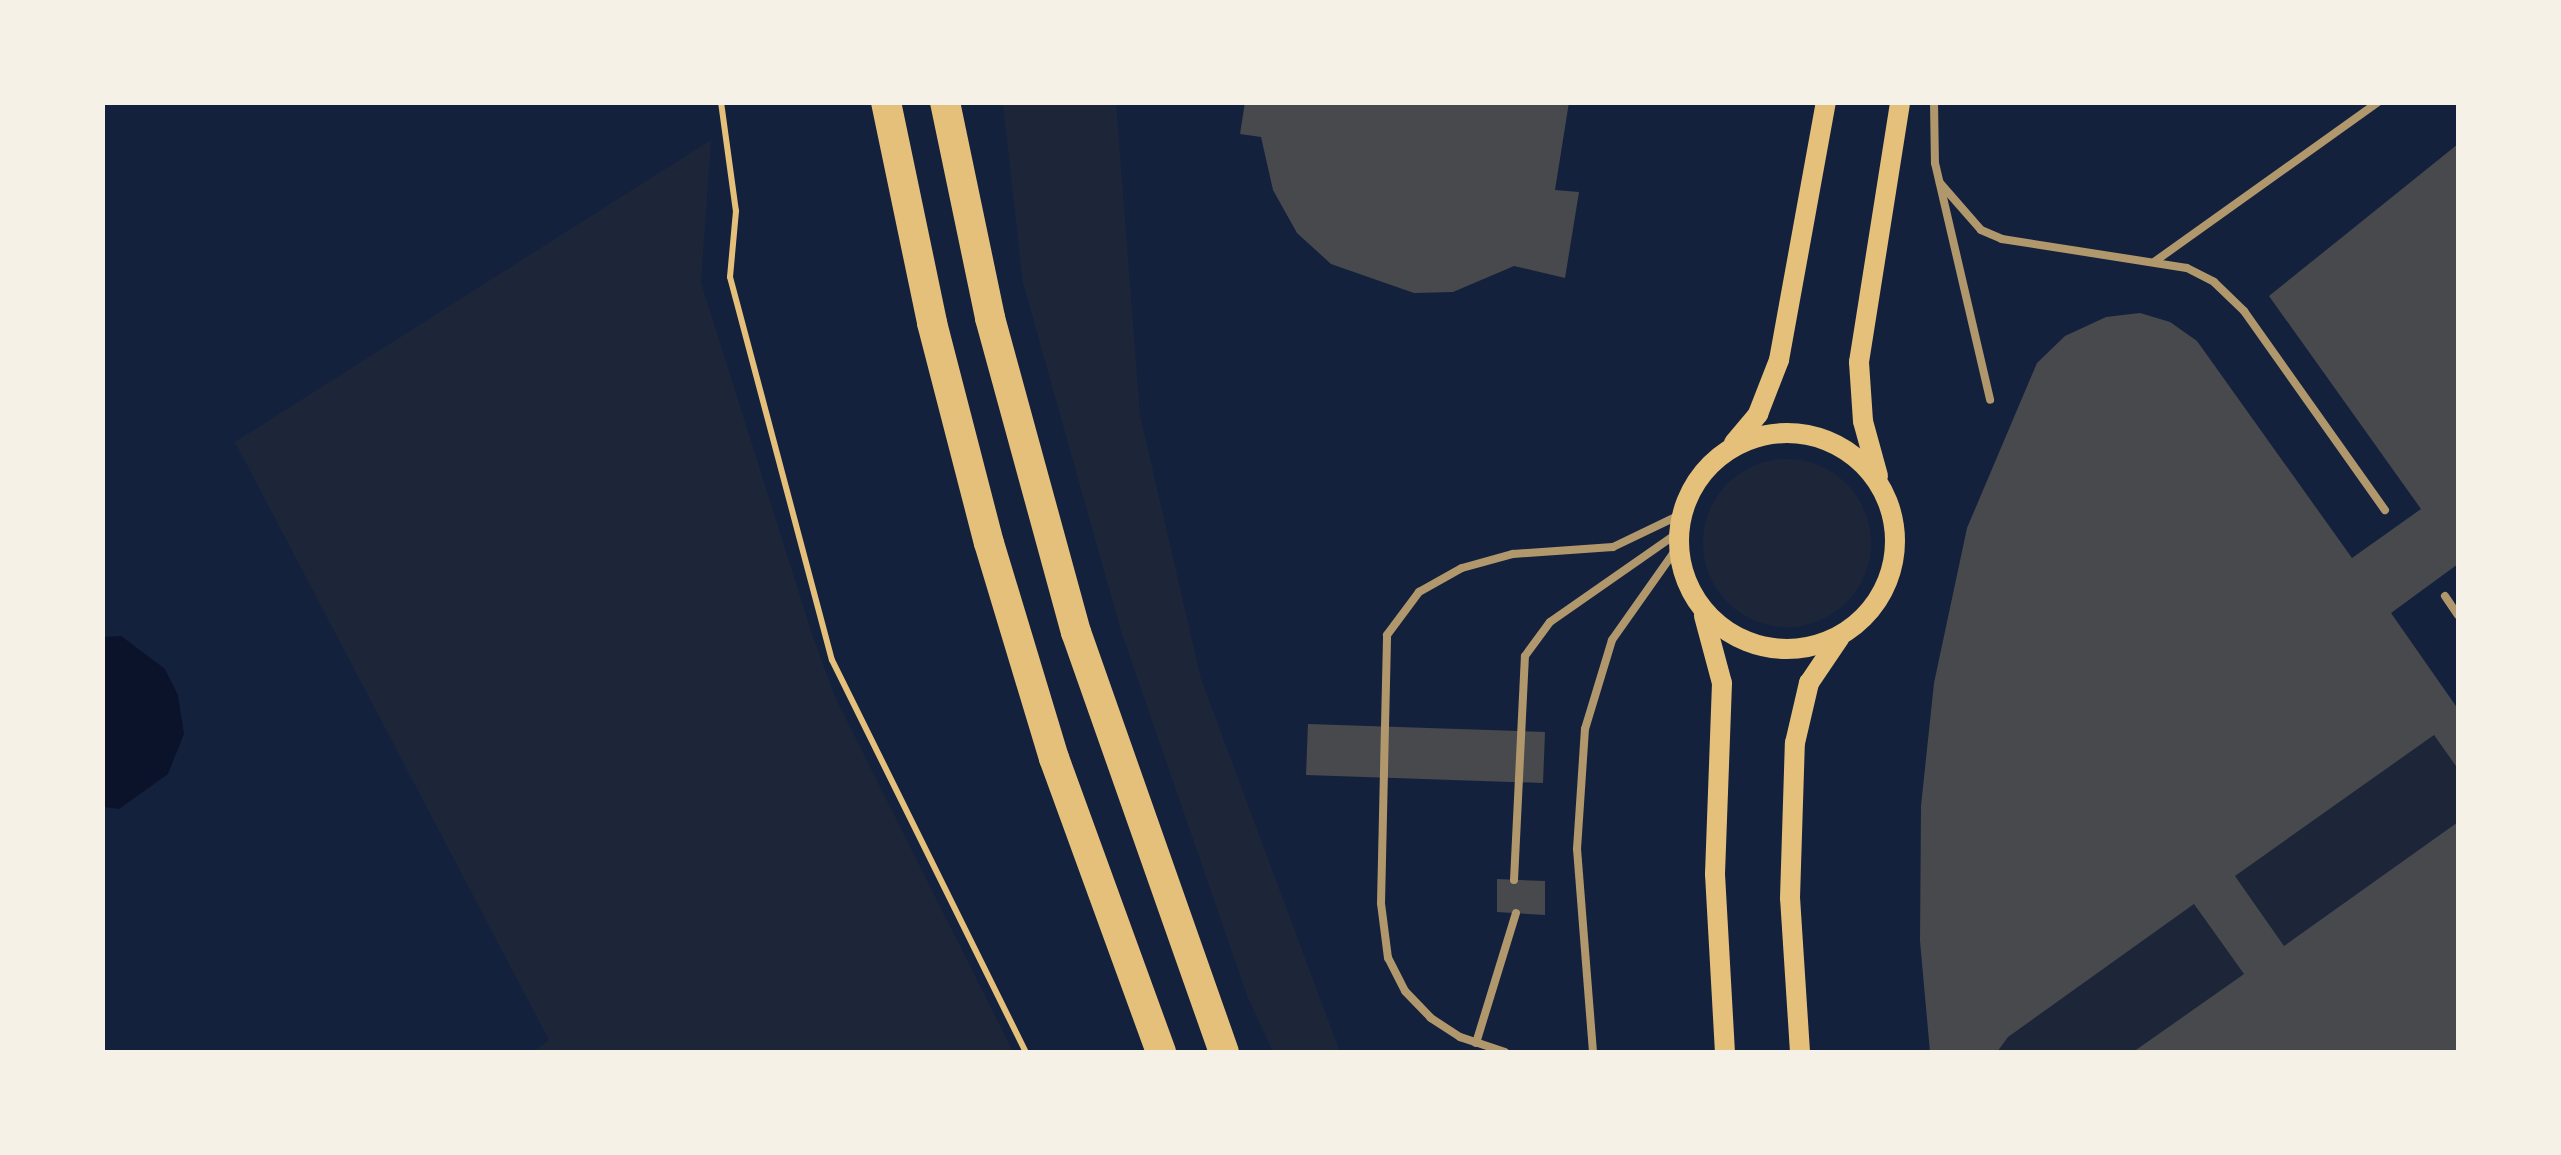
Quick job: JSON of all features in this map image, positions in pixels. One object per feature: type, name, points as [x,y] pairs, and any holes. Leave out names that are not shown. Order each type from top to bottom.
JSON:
[{"type":"highway","points":[[886,102],[946,379],[994,561],[1054,758],[1161,1052]]},
{"type":"highway","points":[[945,102],[975,254],[1076,632],[1224,1052]]},
{"type":"highway","points":[[960,102],[975,254]]},
{"type":"main road","points":[[1724,1052],[1715,874],[1722,683],[1714,634],[1696,601],[1680,530],[1698,479],[1758,414],[1779,360],[1826,102]]},
{"type":"main road","points":[[1800,1052],[1790,898],[1795,743],[1809,683],[1845,632],[1870,610],[1890,569],[1893,525],[1863,420],[1859,362],[1900,102]]},
{"type":"main road","points":[[1726,452],[1771,434],[1816,437],[1855,458],[1883,492]]},
{"type":"main road","points":[[1696,601],[1723,628],[1770,648],[1809,646],[1845,632]]},
{"type":"lane","points":[[1934,102],[1931,128],[1940,183],[1990,400]]},
{"type":"lane","points":[[2154,262],[2378,102]]},
{"type":"lane","points":[[1940,183],[1981,230],[2002,239],[2187,268],[2230,295],[2385,510]]},
{"type":"lane","points":[[1514,880],[1524,656],[1550,622],[1680,530]]},
{"type":"lane","points":[[1505,1052],[1476,1043],[1417,1005],[1396,975],[1384,940],[1384,680],[1391,624],[1419,592],[1462,568],[1513,554],[1613,547],[1680,530]]},
{"type":"lane","points":[[1593,1052],[1577,849],[1585,728],[1612,640],[1680,530]]},
{"type":"lane","points":[[2445,596],[2458,615]]},
{"type":"lane","points":[[1476,1043],[1516,913]]},
{"type":"path","points":[[721,102],[736,211],[730,277],[832,660],[1026,1052]]},
{"type":"shaded area","points":[[1003,103],[1116,103],[1140,415],[1201,679],[1340,1052],[1273,1052],[1248,998],[1121,631],[1023,283]]},
{"type":"shaded area","points":[[711,140],[701,283],[812,634],[835,697],[1013,1052],[533,1052],[549,1040],[235,442]]},
{"type":"shaded area","points":[[1787,459],[1819,466],[1846,484],[1864,511],[1871,543],[1864,575],[1846,602],[1819,620],[1787,627],[1755,620],[1728,602],[1710,575],[1703,543],[1710,511],[1728,484],[1755,466]]},
{"type":"shaded area","points":[[121,636],[165,669],[178,695],[184,734],[168,774],[119,809],[103,807],[102,637]]},
{"type":"shaded area","points":[[2434,735],[2458,769],[2458,822],[2284,946],[2235,876]]},
{"type":"shaded area","points":[[2194,904],[2244,974],[2133,1052],[1997,1052],[2008,1037]]},
{"type":"building","points":[[1245,102],[1569,102],[1555,190],[1579,192],[1565,278],[1514,266],[1453,292],[1414,293],[1331,264],[1297,233],[1273,190],[1261,137],[1240,134]]},
{"type":"building","points":[[2458,144],[2458,564],[2391,613],[2458,709],[2458,769],[2434,735],[2235,876],[2284,946],[2458,822],[2458,1052],[2133,1052],[2244,974],[2194,904],[2008,1037],[1997,1052],[1930,1052],[1920,941],[1921,806],[1934,683],[1967,528],[2037,363],[2065,336],[2106,317],[2140,313],[2170,322],[2197,341],[2352,558],[2421,509],[2269,296]]},
{"type":"building","points":[[1308,724],[1545,732],[1543,783],[1306,775]]},
{"type":"building","points":[[1497,879],[1545,881],[1545,915],[1497,912]]}]
